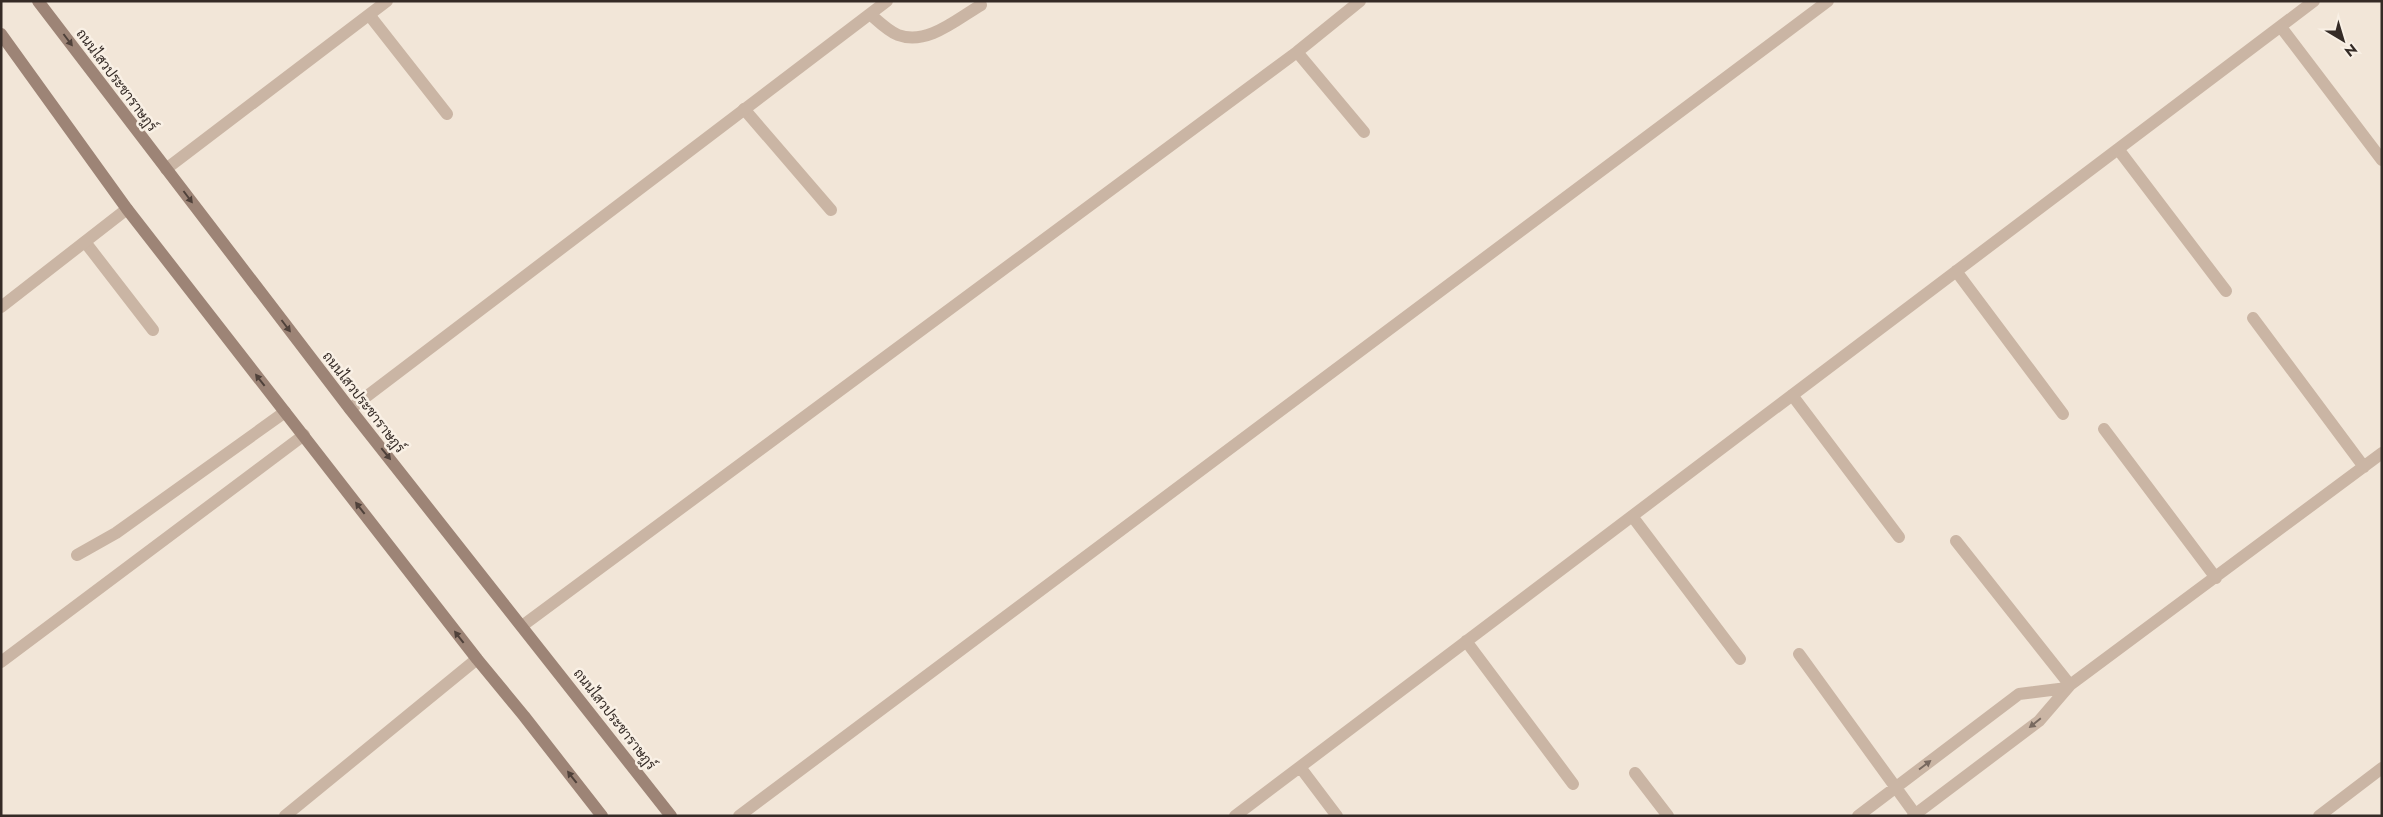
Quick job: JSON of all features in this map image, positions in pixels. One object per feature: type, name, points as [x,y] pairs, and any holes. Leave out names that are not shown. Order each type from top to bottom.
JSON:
[{"type":"main road","name":"ถนนไสวประชาราษฎร์","points":[[38,1],[350,409],[672,816]]},
{"type":"main road","points":[[1,34],[127,209],[477,659],[602,816]]},
{"type":"street","points":[[166,169],[370,16],[387,1]]},
{"type":"street","points":[[350,409],[887,1]]},
{"type":"street","points":[[522,626],[1296,52],[1360,1]]},
{"type":"street","points":[[739,816],[1828,1]]},
{"type":"street","points":[[1235,816],[2314,1]]},
{"type":"street","points":[[870,14],[896,34],[914,40],[930,35],[982,5]]},
{"type":"street","points":[[370,16],[447,114]]},
{"type":"street","points":[[2281,26],[2382,160]]},
{"type":"street","points":[[1296,52],[1364,132]]},
{"type":"street","points":[[744,109],[831,210]]},
{"type":"street","points":[[2118,149],[2226,291]]},
{"type":"street","points":[[1,307],[127,209]]},
{"type":"street","points":[[86,242],[153,330]]},
{"type":"street","points":[[1956,271],[2063,414]]},
{"type":"street","points":[[2253,318],[2364,467]]},
{"type":"street","points":[[1792,395],[1899,537]]},
{"type":"street","points":[[77,555],[116,533],[285,412]]},
{"type":"street","points":[[2104,429],[2216,578]]},
{"type":"street","points":[[1,662],[304,435]]},
{"type":"street","points":[[1799,654],[1896,787],[1914,815],[2039,721],[2069,686],[2382,453]]},
{"type":"street","points":[[1632,516],[1740,659]]},
{"type":"street","points":[[1956,541],[2069,686]]},
{"type":"street","points":[[1466,641],[1573,784]]},
{"type":"street","points":[[284,816],[477,659]]},
{"type":"street","points":[[1858,816],[2019,694],[2069,686]]},
{"type":"street","points":[[1300,767],[1337,816]]},
{"type":"street","points":[[2319,816],[2382,768]]},
{"type":"street","points":[[1635,773],[1668,816]]}]
